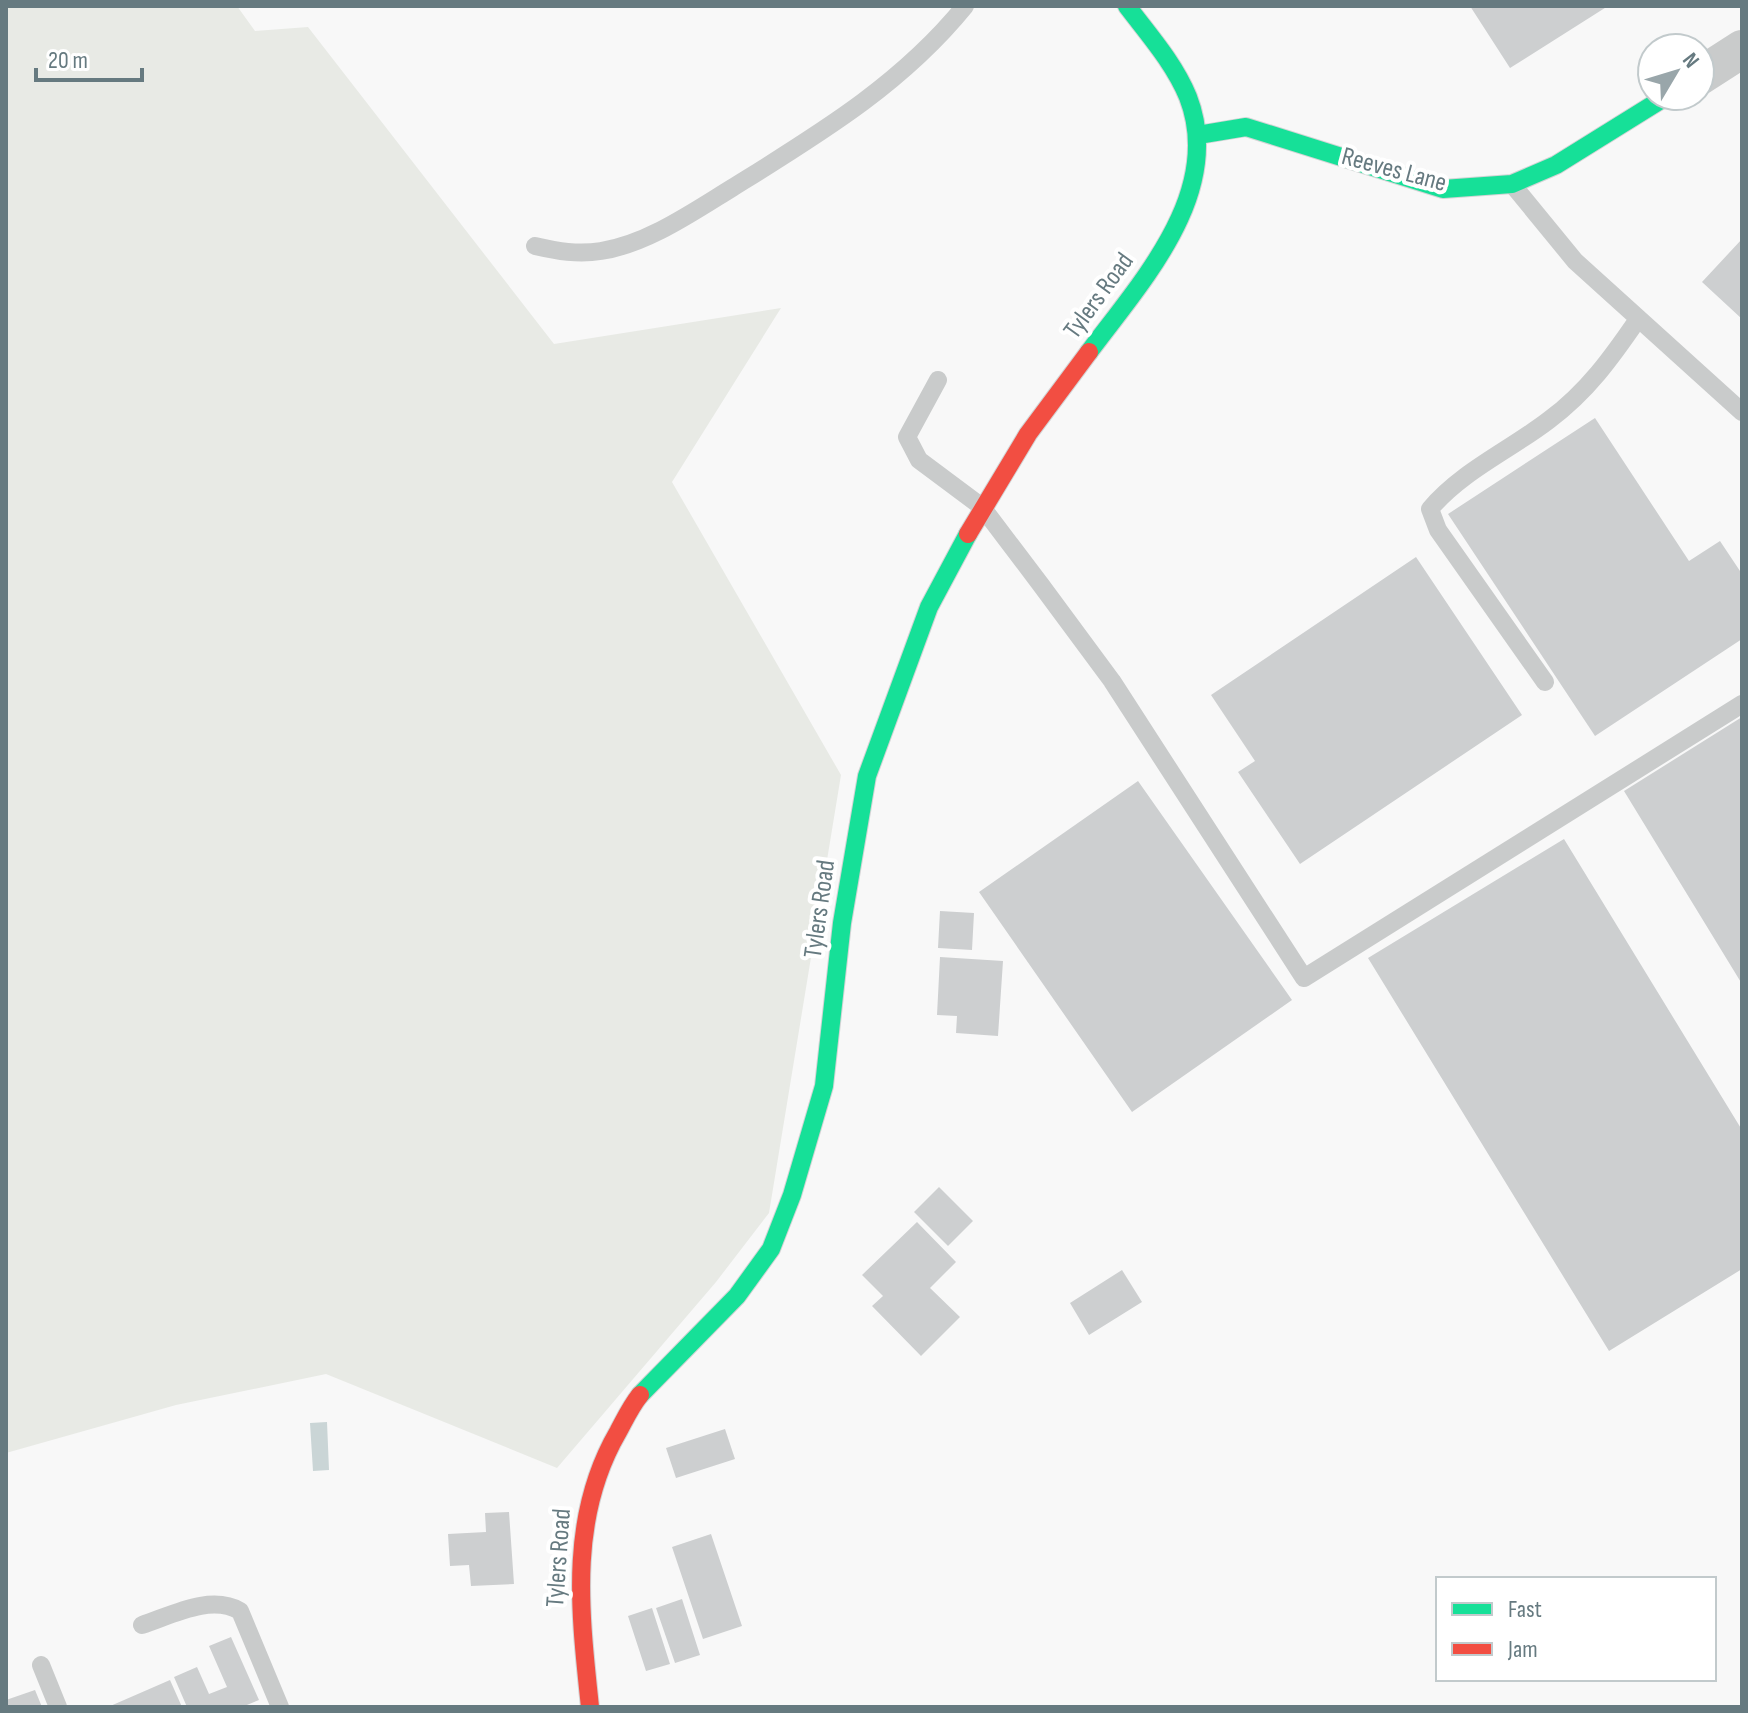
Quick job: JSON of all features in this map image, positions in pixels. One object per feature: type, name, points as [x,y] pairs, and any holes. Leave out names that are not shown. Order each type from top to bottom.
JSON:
[{"type":"street","points":[[1127,6],[1172,65],[1188,98],[1198,135]]},
{"type":"street","points":[[1716,66],[1742,49]]},
{"type":"street","name":"Reeves Lane","points":[[1198,135],[1246,127],[1443,189],[1512,184],[1556,165],[1641,112]]},
{"type":"street","name":"Tylers Road","points":[[590,1707],[580,1609],[585,1517],[599,1464],[636,1400],[677,1354],[737,1296],[771,1249],[792,1195],[824,1086],[842,923],[867,776],[929,607],[982,507],[1028,434],[1159,258],[1187,197],[1194,173],[1198,135]]},
{"type":"lane","points":[[535,246],[563,253],[602,251],[642,238],[711,200],[827,129],[894,80],[929,49],[965,6]]},
{"type":"lane","points":[[1512,184],[1575,261],[1742,412]]},
{"type":"lane","points":[[1545,682],[1438,530],[1430,509],[1445,491],[1550,419],[1597,378],[1638,319]]},
{"type":"lane","points":[[938,380],[907,437],[919,460],[982,507],[1112,681],[1304,978],[1742,704]]},
{"type":"lane","points":[[142,1625],[210,1603],[228,1603],[240,1611],[280,1707]]},
{"type":"lane","points":[[41,1665],[58,1707]]},
{"type":"shaded area","points":[[6,6],[237,6],[255,31],[308,27],[554,344],[781,308],[672,482],[841,775],[769,1213],[716,1282],[557,1468],[326,1374],[176,1405],[6,1453]]},
{"type":"shaded area","points":[[327,1422],[329,1470],[313,1471],[310,1423]]},
{"type":"building","points":[[1470,6],[1608,6],[1510,68]]},
{"type":"building","points":[[1742,239],[1742,319],[1702,282]]},
{"type":"building","points":[[1595,418],[1689,561],[1720,541],[1742,574],[1742,639],[1595,736],[1448,514]]},
{"type":"building","points":[[1416,557],[1522,715],[1300,864],[1238,772],[1255,761],[1211,695]]},
{"type":"building","points":[[1742,717],[1742,984],[1624,791]]},
{"type":"building","points":[[1138,781],[1292,1000],[1132,1112],[979,892]]},
{"type":"building","points":[[1564,839],[1742,1130],[1742,1269],[1609,1351],[1368,958]]},
{"type":"building","points":[[940,911],[974,913],[972,950],[938,948]]},
{"type":"building","points":[[940,957],[1003,961],[998,1036],[956,1033],[957,1016],[937,1015]]},
{"type":"building","points":[[939,1187],[973,1221],[948,1246],[914,1212]]},
{"type":"building","points":[[917,1222],[956,1262],[930,1288],[960,1317],[921,1356],[872,1306],[883,1296],[862,1275]]},
{"type":"building","points":[[1122,1270],[1142,1302],[1089,1335],[1070,1303]]},
{"type":"building","points":[[725,1429],[735,1459],[676,1478],[666,1448]]},
{"type":"building","points":[[509,1512],[514,1584],[471,1586],[469,1565],[450,1566],[448,1534],[486,1532],[485,1513]]},
{"type":"building","points":[[711,1534],[742,1626],[703,1639],[672,1547]]},
{"type":"building","points":[[682,1599],[700,1655],[675,1663],[656,1608]]},
{"type":"building","points":[[652,1608],[670,1664],[646,1671],[628,1616]]},
{"type":"building","points":[[231,1637],[259,1700],[242,1707],[187,1707],[174,1677],[197,1667],[209,1694],[227,1687],[209,1646]]},
{"type":"building","points":[[170,1680],[182,1707],[108,1707]]},
{"type":"building","points":[[35,1690],[42,1707],[6,1707],[6,1700]]},
{"type":"traffic: fast","points":[[1089,352],[1132,296],[1172,234],[1187,201],[1195,167],[1197,132],[1188,97],[1168,61],[1127,6]]},
{"type":"traffic: fast","points":[[1198,135],[1246,127],[1443,189],[1512,184],[1556,165],[1641,112]]},
{"type":"traffic: fast","points":[[640,1395],[737,1296],[771,1249],[792,1195],[824,1086],[842,923],[867,776],[929,607],[968,534]]},
{"type":"traffic: jam","points":[[968,534],[1028,434],[1089,352]]},
{"type":"traffic: jam","points":[[590,1707],[581,1601],[585,1532],[591,1498],[602,1465],[640,1395]]}]
